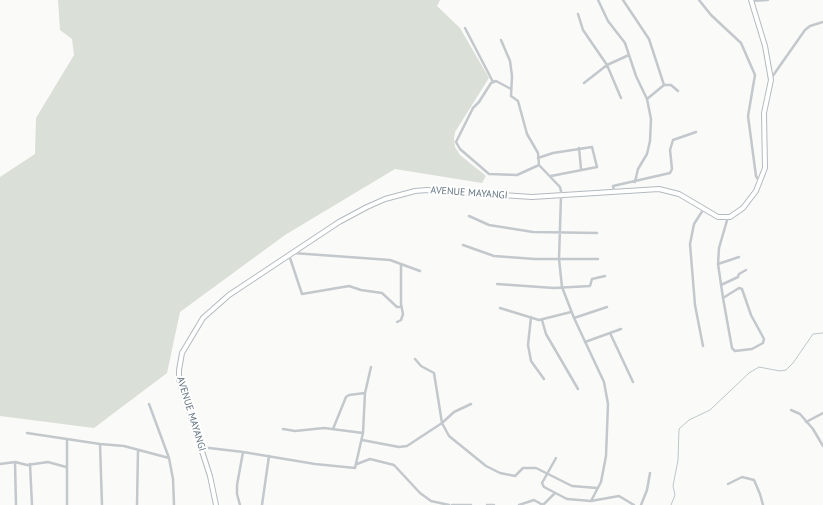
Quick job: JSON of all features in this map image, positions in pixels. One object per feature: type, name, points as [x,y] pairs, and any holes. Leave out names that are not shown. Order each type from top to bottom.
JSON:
[{"type":"street","points":[[598,0],[608,21],[625,42],[647,99],[651,125],[650,146],[638,169],[635,182]]},
{"type":"street","points":[[623,0],[649,39],[664,85]]},
{"type":"street","points":[[699,0],[711,15],[741,43],[755,74],[748,116],[756,176],[760,182]]},
{"type":"street","points":[[768,0],[751,1],[765,46],[772,77]]},
{"type":"street","points":[[578,14],[583,30],[607,65],[621,98]]},
{"type":"street","points":[[722,298],[739,288],[742,289],[751,315],[764,339],[763,343],[752,349],[733,350],[722,298],[718,264],[719,248],[728,217],[735,214],[750,200],[760,182],[766,162],[764,113],[772,77],[805,30],[810,26],[823,22]]},
{"type":"street","points":[[465,28],[493,82]]},
{"type":"street","points":[[502,40],[510,61],[512,76],[511,96],[518,100],[527,134],[532,140],[539,165],[560,187],[560,259],[562,287],[571,312],[604,382],[608,404],[606,456],[601,482],[591,501]]},
{"type":"street","points":[[584,83],[607,65],[629,54]]},
{"type":"street","points":[[511,89],[496,81],[493,82],[485,90],[480,102],[473,108],[456,142],[460,150],[488,174],[517,175],[539,165]]},
{"type":"street","points":[[647,99],[664,85],[671,85],[678,91]]},
{"type":"street","points":[[614,192],[614,186],[635,182],[670,172],[672,169],[670,150],[672,140],[696,132]]},
{"type":"street","points":[[538,158],[553,153],[592,147],[597,167],[551,176]]},
{"type":"street","points":[[579,148],[581,169]]},
{"type":"street","name":"AVENUE MAYANGI","points":[[216,505],[213,484],[179,380],[178,370],[182,353],[207,314],[229,295],[339,222],[367,207],[415,191],[463,192],[517,197],[561,196],[654,188],[679,194],[703,210],[718,217],[728,217]]},
{"type":"street","points":[[703,210],[694,224],[690,244],[695,305],[703,346]]},
{"type":"street","points":[[469,216],[489,225],[517,230],[533,232],[561,231],[597,233]]},
{"type":"street","points":[[463,245],[494,256],[598,259]]},
{"type":"street","points":[[401,307],[397,306],[382,293],[361,290],[349,286],[302,294],[291,254],[390,260],[420,271]]},
{"type":"street","points":[[718,264],[740,257]]},
{"type":"street","points":[[397,322],[402,320],[401,264]]},
{"type":"street","points":[[721,285],[738,277],[739,274],[746,270]]},
{"type":"street","points":[[497,284],[562,287],[591,286],[592,279],[605,276]]},
{"type":"street","points":[[574,318],[607,307]]},
{"type":"street","points":[[500,308],[542,320],[571,312]]},
{"type":"street","points":[[531,317],[528,345],[531,361],[544,379]]},
{"type":"street","points":[[542,320],[546,334],[578,389]]},
{"type":"street","points":[[585,342],[621,329]]},
{"type":"street","points":[[610,333],[633,382]]},
{"type":"street","points":[[415,360],[421,366],[434,373],[442,423],[452,439],[495,471],[515,476],[523,468],[531,467],[548,472],[572,486],[597,488]]},
{"type":"street","points":[[200,447],[243,452],[343,468],[354,468],[362,440],[365,393],[371,367]]},
{"type":"street","points":[[333,429],[346,397],[349,395],[365,393]]},
{"type":"street","points":[[149,404],[169,458],[173,479],[174,505]]},
{"type":"street","points":[[362,440],[404,447],[412,444],[442,423],[454,412],[471,404]]},
{"type":"street","points":[[791,410],[793,412],[800,413],[813,429],[823,446]]},
{"type":"street","points":[[806,422],[823,413]]},
{"type":"street","points":[[283,429],[333,429],[362,433]]},
{"type":"street","points":[[27,433],[100,444],[124,446],[169,458]]},
{"type":"street","points":[[67,439],[67,505]]},
{"type":"street","points":[[100,444],[102,505]]},
{"type":"street","points":[[137,505],[138,450]]},
{"type":"street","points":[[240,505],[237,494],[237,484],[243,452]]},
{"type":"street","points":[[262,505],[269,456]]},
{"type":"street","points":[[556,458],[542,486],[567,499],[591,501],[619,496],[634,505]]},
{"type":"street","points":[[356,464],[370,459],[394,465],[420,493],[431,500],[451,505],[471,505]]},
{"type":"street","points":[[0,464],[15,462],[27,465],[48,462],[66,467]]},
{"type":"street","points":[[15,462],[16,505]]},
{"type":"street","points":[[30,464],[32,505]]},
{"type":"street","points":[[641,505],[648,490],[650,473]]},
{"type":"street","points":[[728,484],[742,477],[754,480],[763,505]]},
{"type":"street","points":[[519,505],[531,500],[537,500],[543,505],[555,493]]},
{"type":"street","points":[[487,505],[494,505]]},
{"type":"shaded area","points":[[58,0],[440,0],[437,6],[460,28],[489,78],[455,132],[454,139],[455,147],[460,155],[486,176],[482,183],[395,169],[285,235],[180,312],[167,373],[94,428],[0,416],[0,177],[35,154],[36,118],[74,55],[72,39],[60,30]]},
{"type":"waterway","points":[[671,505],[675,495],[673,486],[678,460],[679,429],[689,420],[710,410],[749,373],[759,367],[780,371],[786,370],[793,363],[813,334],[823,333]]}]
